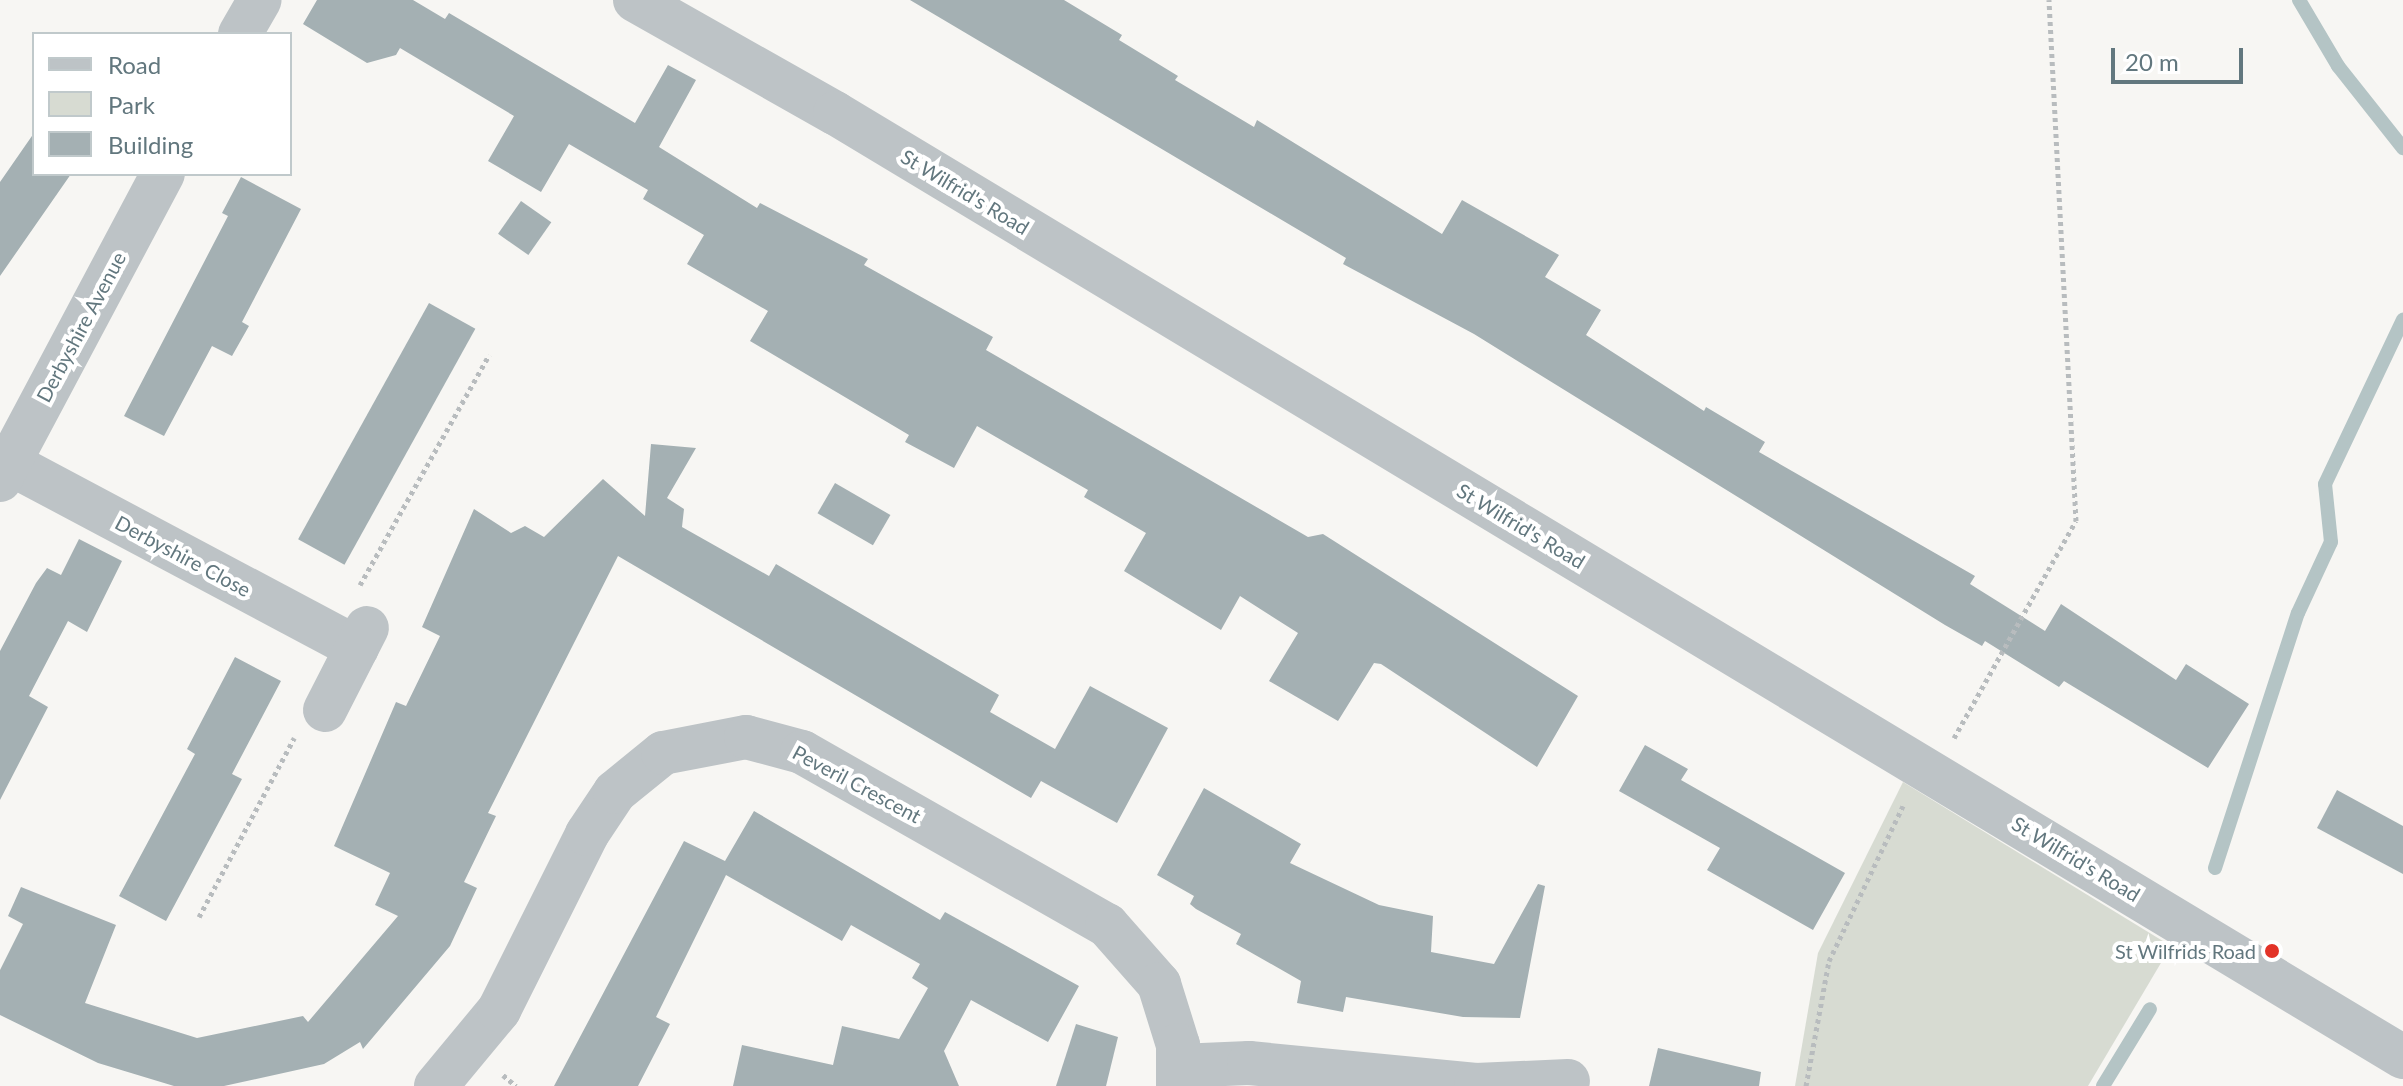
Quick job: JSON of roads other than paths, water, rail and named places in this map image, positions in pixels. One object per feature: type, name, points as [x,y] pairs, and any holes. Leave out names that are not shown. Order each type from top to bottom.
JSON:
[{"type":"street","points":[[241,32],[260,0]]},
{"type":"street","name":"St Wilfrid's Road","points":[[635,0],[862,129],[2403,1057]]},
{"type":"street","name":"Derbyshire Avenue","points":[[4,472],[162,176]]},
{"type":"street","name":"Derbyshire Close","points":[[4,472],[362,638],[325,710]]},
{"type":"street","name":"Peveril Crescent","points":[[436,1086],[499,1010],[587,834],[615,792],[663,753],[746,737],[802,752],[1107,925],[1159,984],[1173,1017],[1179,1076]]},
{"type":"street","points":[[1179,1076],[1249,1063],[1462,1084],[1570,1072]]},
{"type":"waterway","points":[[2299,0],[2338,66],[2403,148]]},
{"type":"waterway","points":[[2215,868],[2298,613],[2331,542],[2325,484],[2403,320]]},
{"type":"waterway","points":[[2103,1086],[2150,1009]]},
{"type":"place","name":"St Wilfrids Road","points":[[2272,951]]}]
